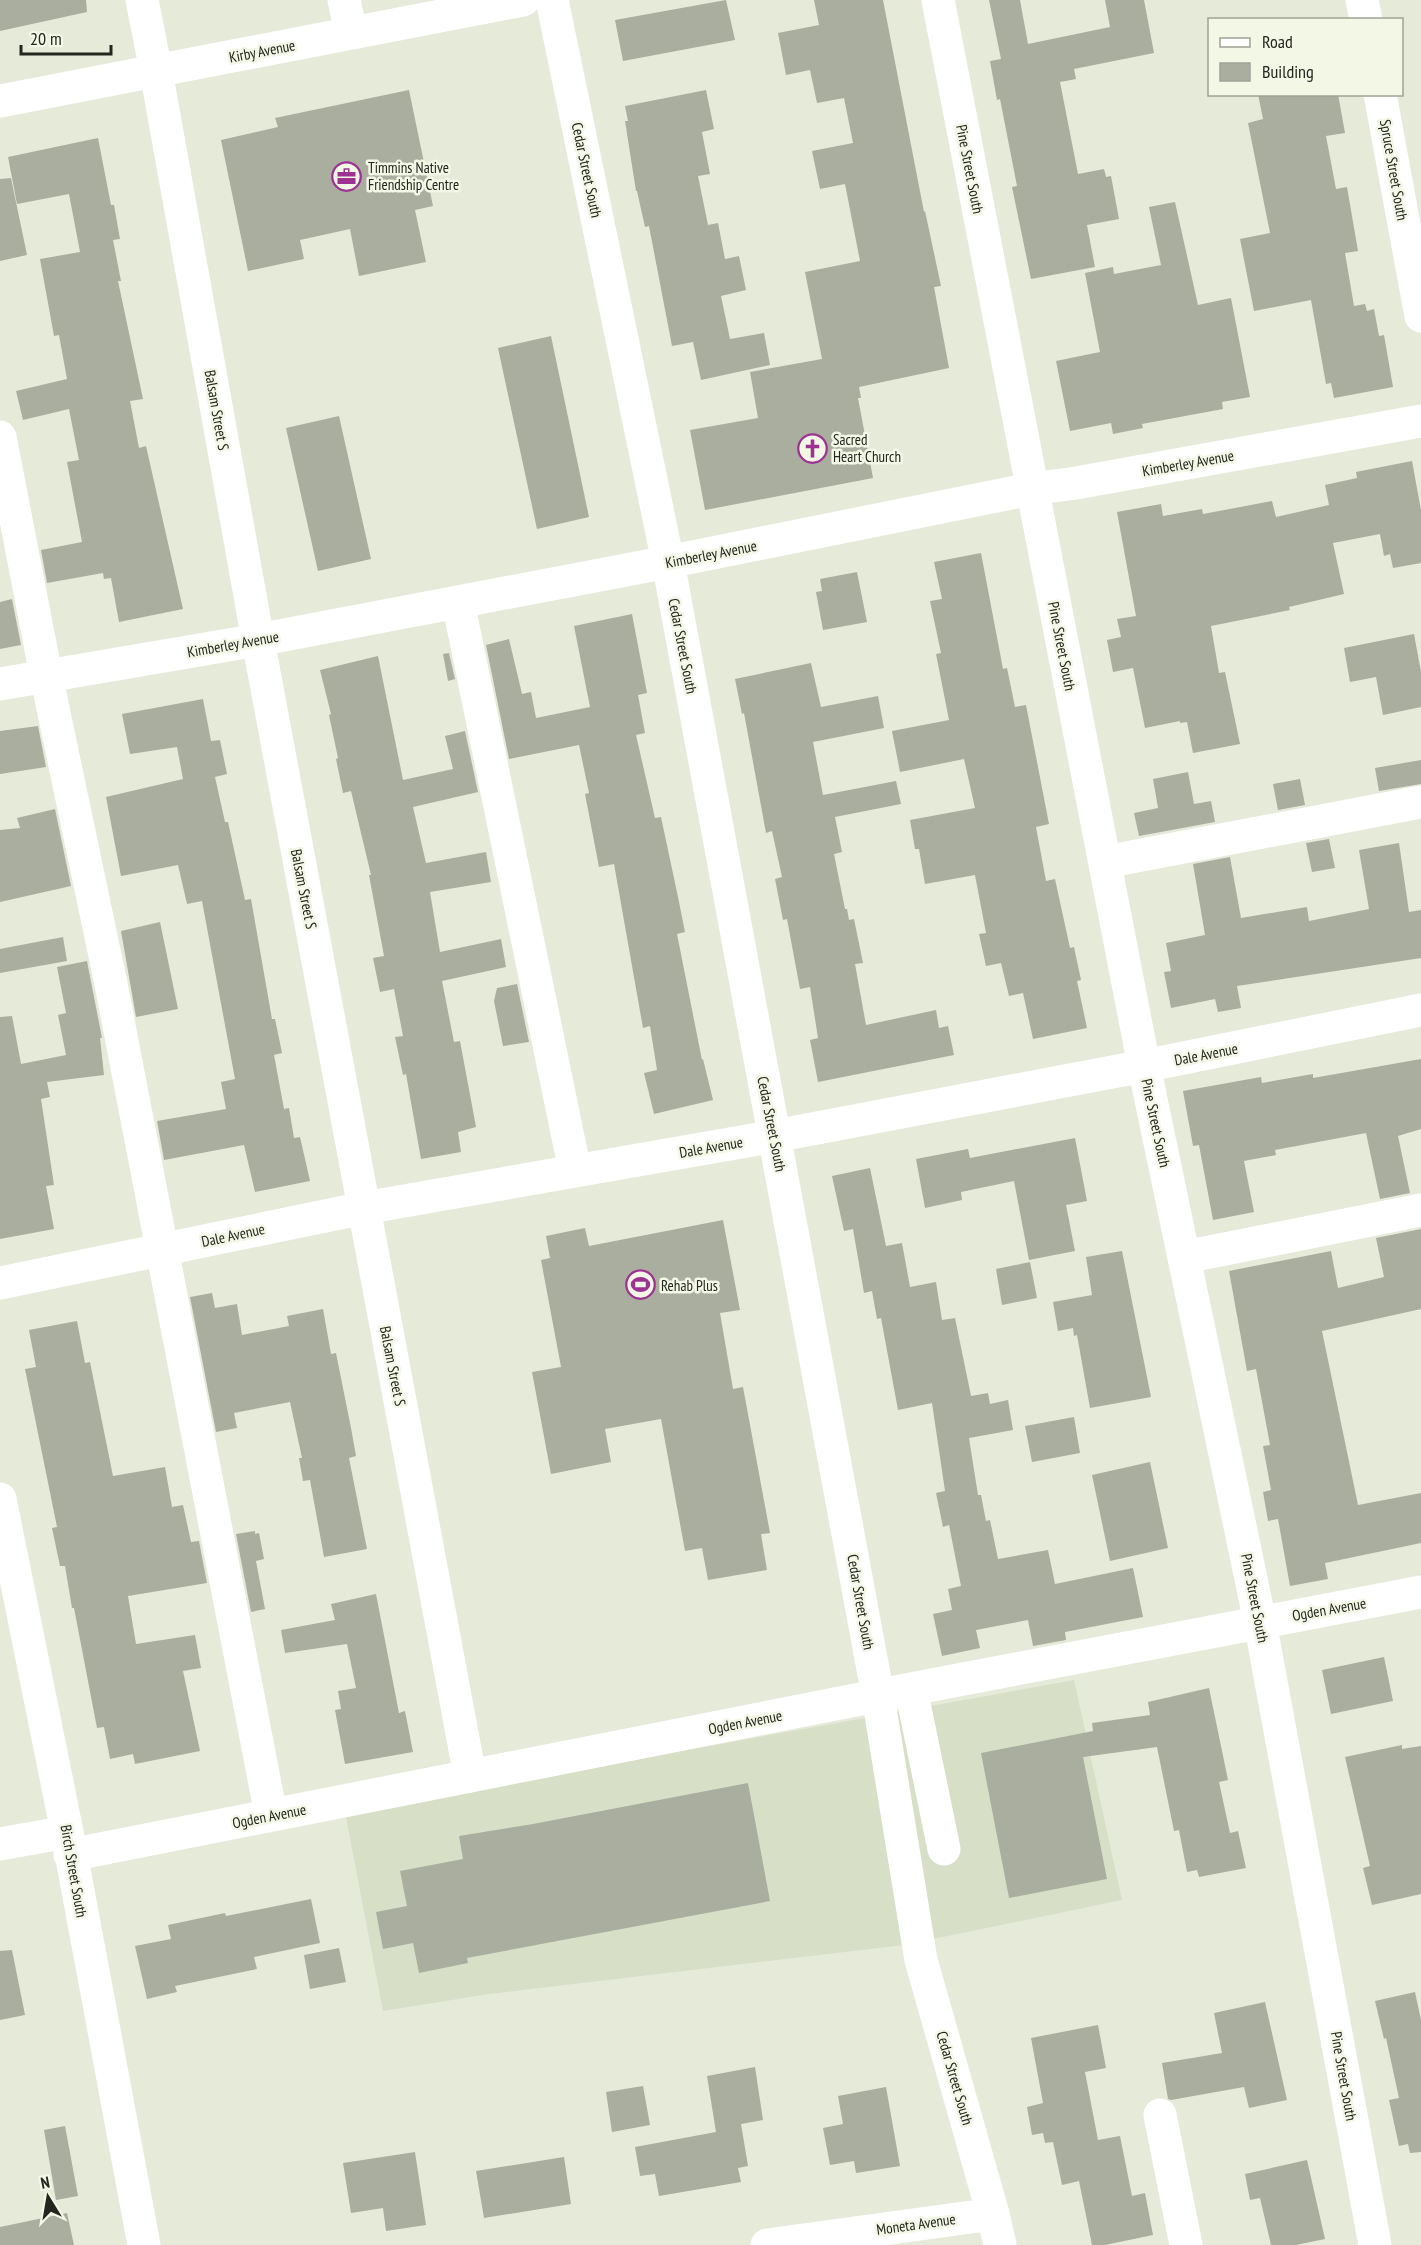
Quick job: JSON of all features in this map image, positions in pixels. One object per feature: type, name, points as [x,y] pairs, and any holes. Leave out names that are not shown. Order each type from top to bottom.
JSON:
[{"type":"street","name":"Balsam Street S","points":[[142,0],[258,640],[470,1776]]},
{"type":"street","points":[[344,0],[351,33]]},
{"type":"street","name":"Kirby Avenue","points":[[0,101],[523,0]]},
{"type":"street","name":"Cedar Street South","points":[[552,0],[668,562],[878,1696],[921,1959],[1000,2245]]},
{"type":"street","name":"Pine Street South","points":[[938,0],[1144,1066],[1260,1622],[1375,2245]]},
{"type":"street","points":[[1362,0],[1366,18]]},
{"type":"street","name":"Spruce Street South","points":[[1380,96],[1421,316]]},
{"type":"street","name":"Kimberley Avenue","points":[[0,684],[258,640],[459,602],[1031,489],[1076,483],[1421,421]]},
{"type":"street","points":[[0,437],[46,675],[111,984],[271,1815]]},
{"type":"street","points":[[459,602],[575,1171]]},
{"type":"street","points":[[1104,862],[1421,802]]},
{"type":"street","name":"Dale Avenue","points":[[0,1283],[363,1208],[775,1136],[1144,1066],[1421,1010]]},
{"type":"street","points":[[1185,1257],[1421,1210]]},
{"type":"street","name":"Birch Street South","points":[[0,1499],[69,1844],[144,2245]]},
{"type":"street","name":"Ogden Avenue","points":[[0,1844],[69,1844],[271,1815],[911,1689],[1421,1592]]},
{"type":"street","points":[[911,1689],[944,1849]]},
{"type":"street","points":[[1160,2115],[1186,2245]]},
{"type":"street","name":"Moneta Avenue","points":[[767,2245],[993,2214]]},
{"type":"shaded area","points":[[1074,1680],[1122,1900],[904,1945],[489,1994],[383,2011],[345,1812]]},
{"type":"building","points":[[0,0],[86,0],[87,12],[0,31]]},
{"type":"building","points":[[726,0],[735,40],[623,61],[615,20]]},
{"type":"building","points":[[814,0],[883,0],[924,212],[941,286],[934,287],[949,368],[859,387],[861,398],[858,398],[873,478],[705,510],[690,430],[758,418],[750,372],[822,359],[805,272],[860,261],[845,184],[820,189],[812,151],[853,143],[844,98],[817,103],[810,70],[786,75],[778,33],[819,25]]},
{"type":"building","points":[[989,0],[1020,0],[1028,44],[1110,27],[1105,0],[1144,0],[1154,53],[1074,69],[1076,79],[1060,82],[1078,174],[1104,169],[1106,177],[1111,176],[1119,219],[1087,225],[1095,267],[1031,279],[1012,187],[1017,186],[990,61],[1001,59]]},
{"type":"building","points":[[409,90],[433,206],[415,210],[426,262],[359,276],[350,229],[300,240],[304,259],[248,271],[221,140],[278,127],[275,118]]},
{"type":"building","points":[[706,90],[714,129],[702,132],[710,174],[698,176],[708,225],[718,223],[725,259],[739,256],[746,290],[721,296],[730,339],[764,333],[770,365],[701,380],[693,342],[672,346],[649,226],[645,227],[636,191],[625,121],[628,121],[625,106]]},
{"type":"building","points":[[1258,96],[1338,96],[1345,133],[1326,136],[1336,189],[1347,187],[1358,251],[1345,253],[1354,306],[1365,304],[1367,311],[1374,309],[1379,336],[1384,335],[1393,387],[1334,398],[1331,383],[1326,384],[1311,300],[1254,311],[1240,239],[1270,233],[1248,123],[1263,119]]},
{"type":"building","points":[[98,138],[120,239],[113,240],[121,281],[118,281],[143,399],[130,401],[139,448],[146,446],[183,609],[119,622],[111,578],[104,579],[103,573],[47,583],[41,550],[82,542],[67,462],[79,460],[69,409],[23,420],[16,391],[67,379],[59,335],[54,336],[40,259],[80,252],[69,194],[17,204],[8,157]]},
{"type":"building","points":[[11,178],[27,255],[0,261],[0,179]]},
{"type":"building","points":[[1175,202],[1198,305],[1231,298],[1250,397],[1222,402],[1223,409],[1142,424],[1143,428],[1113,434],[1111,423],[1070,431],[1056,361],[1100,352],[1085,273],[1113,267],[1114,274],[1161,265],[1149,207]]},
{"type":"building","points":[[551,336],[589,517],[537,529],[498,348]]},
{"type":"building","points":[[339,416],[371,559],[318,571],[286,428]]},
{"type":"building","points":[[1412,461],[1421,510],[1421,563],[1393,568],[1390,554],[1384,556],[1380,534],[1333,543],[1344,594],[1289,607],[1290,610],[1211,626],[1219,673],[1225,672],[1240,744],[1193,753],[1187,722],[1180,723],[1180,721],[1145,728],[1133,668],[1113,672],[1107,640],[1121,637],[1117,619],[1136,616],[1117,512],[1161,504],[1163,516],[1202,509],[1203,514],[1272,501],[1276,517],[1329,505],[1325,485],[1357,478],[1356,472]]},
{"type":"building","points":[[981,553],[1003,669],[1007,668],[1015,707],[1026,705],[1049,824],[1036,827],[1046,881],[1055,879],[1070,948],[1074,947],[1081,980],[1077,981],[1087,1028],[1033,1039],[1023,993],[1009,996],[1001,963],[986,966],[979,934],[986,933],[975,875],[925,884],[919,849],[915,849],[910,820],[975,808],[964,759],[900,772],[892,731],[949,720],[936,654],[941,653],[930,601],[942,599],[934,562]]},
{"type":"building","points":[[857,572],[867,622],[823,630],[816,592],[822,591],[820,579]]},
{"type":"building","points":[[12,599],[21,645],[0,649],[0,602]]},
{"type":"building","points":[[632,614],[647,693],[638,695],[645,733],[636,735],[655,818],[661,817],[678,897],[685,932],[677,934],[702,1060],[713,1100],[654,1114],[644,1073],[657,1070],[650,1026],[643,1028],[614,864],[599,867],[585,794],[589,793],[579,745],[509,759],[486,645],[509,639],[522,694],[531,692],[536,718],[590,707],[574,626]]},
{"type":"building","points":[[1414,634],[1421,672],[1421,707],[1383,715],[1376,677],[1350,682],[1344,648]]},
{"type":"building","points":[[449,653],[455,679],[448,681],[443,654]]},
{"type":"building","points":[[378,656],[403,780],[453,769],[445,736],[465,731],[478,792],[413,807],[426,863],[486,852],[491,882],[430,892],[440,952],[501,939],[506,967],[442,981],[454,1042],[460,1041],[476,1127],[458,1132],[461,1152],[421,1159],[406,1074],[403,1075],[395,1037],[403,1036],[394,989],[380,992],[373,958],[384,956],[369,875],[371,875],[351,791],[343,793],[329,715],[331,714],[320,670]]},
{"type":"building","points":[[811,663],[821,707],[878,696],[884,728],[813,742],[823,795],[896,781],[901,804],[835,817],[842,852],[834,854],[845,909],[847,909],[849,920],[854,919],[863,963],[855,964],[866,1025],[936,1010],[939,1028],[948,1026],[954,1055],[818,1082],[810,1040],[818,1038],[810,987],[800,989],[787,919],[783,920],[775,879],[782,877],[772,831],[766,833],[744,713],[742,714],[735,679]]},
{"type":"building","points":[[203,699],[211,741],[220,740],[227,774],[215,777],[225,822],[228,822],[245,900],[251,899],[272,1019],[275,1019],[282,1053],[274,1055],[284,1109],[289,1108],[294,1138],[300,1137],[310,1181],[255,1192],[244,1145],[164,1160],[157,1121],[226,1109],[221,1082],[235,1079],[202,901],[187,904],[178,865],[121,876],[106,797],[183,779],[177,747],[130,754],[122,714]]},
{"type":"building","points":[[38,726],[46,767],[0,774],[0,731]]},
{"type":"building","points":[[1421,760],[1421,784],[1379,791],[1375,768]]},
{"type":"building","points":[[1188,772],[1194,804],[1211,801],[1215,822],[1139,836],[1134,813],[1158,808],[1153,779]]},
{"type":"building","points":[[1300,779],[1305,805],[1278,810],[1273,784]]},
{"type":"building","points":[[55,809],[71,886],[0,902],[0,830],[20,828],[17,818]]},
{"type":"building","points":[[1329,839],[1335,868],[1312,872],[1306,843]]},
{"type":"building","points":[[1399,843],[1409,912],[1421,910],[1421,958],[1237,986],[1241,1008],[1218,1012],[1215,999],[1171,1008],[1164,972],[1171,971],[1166,943],[1205,935],[1193,864],[1230,857],[1241,918],[1307,907],[1309,921],[1369,909],[1359,850]]},
{"type":"building","points":[[160,922],[178,1009],[136,1017],[121,931]]},
{"type":"building","points":[[63,937],[67,961],[0,973],[0,949]]},
{"type":"building","points":[[87,961],[102,1038],[100,1038],[104,1075],[47,1082],[50,1097],[41,1099],[54,1185],[46,1186],[54,1229],[0,1239],[0,1017],[12,1016],[21,1064],[66,1055],[58,1015],[66,1013],[57,967]]},
{"type":"building","points":[[517,984],[529,1042],[503,1046],[494,1001],[497,988]]},
{"type":"building","points":[[1421,1059],[1421,1129],[1398,1136],[1410,1193],[1380,1199],[1366,1133],[1275,1150],[1276,1155],[1244,1161],[1254,1212],[1213,1220],[1199,1145],[1193,1146],[1183,1091],[1261,1077],[1262,1083],[1313,1074],[1313,1078]]},
{"type":"building","points":[[1075,1138],[1087,1201],[1066,1205],[1075,1251],[1029,1260],[1014,1181],[961,1192],[962,1200],[925,1208],[916,1159],[968,1149],[970,1158]]},
{"type":"building","points":[[870,1168],[886,1246],[902,1243],[910,1287],[936,1282],[942,1320],[955,1318],[971,1396],[988,1393],[990,1404],[1008,1400],[1013,1430],[969,1438],[978,1495],[981,1495],[986,1521],[990,1520],[998,1559],[1048,1550],[1055,1584],[1133,1568],[1143,1617],[1065,1632],[1066,1640],[1033,1646],[1028,1620],[976,1630],[980,1648],[942,1656],[933,1614],[952,1610],[948,1589],[961,1586],[949,1525],[943,1527],[936,1493],[945,1491],[932,1403],[898,1410],[881,1318],[877,1319],[872,1291],[864,1293],[853,1229],[844,1231],[832,1176]]},
{"type":"building","points":[[723,1220],[740,1310],[720,1313],[733,1389],[743,1387],[770,1533],[761,1534],[767,1570],[708,1580],[702,1548],[685,1551],[661,1419],[605,1429],[611,1462],[551,1474],[532,1372],[561,1367],[541,1260],[550,1258],[546,1236],[585,1228],[589,1246]]},
{"type":"building","points":[[1421,1229],[1421,1309],[1322,1331],[1358,1505],[1421,1493],[1421,1543],[1325,1563],[1328,1579],[1290,1586],[1278,1519],[1268,1521],[1263,1492],[1271,1490],[1263,1446],[1270,1445],[1256,1369],[1247,1371],[1229,1271],[1331,1251],[1338,1288],[1384,1277],[1376,1238]]},
{"type":"building","points":[[1122,1251],[1151,1397],[1090,1408],[1077,1335],[1074,1336],[1073,1328],[1058,1331],[1053,1302],[1092,1295],[1086,1257]]},
{"type":"building","points":[[1030,1262],[1037,1298],[1002,1305],[996,1269]]},
{"type":"building","points":[[212,1293],[215,1308],[237,1304],[242,1335],[289,1326],[287,1316],[323,1309],[331,1354],[336,1353],[351,1428],[356,1456],[349,1458],[367,1549],[324,1557],[310,1480],[303,1481],[299,1458],[302,1458],[290,1402],[234,1413],[237,1428],[216,1432],[190,1297]]},
{"type":"building","points":[[77,1321],[85,1363],[90,1362],[113,1476],[165,1467],[172,1507],[183,1505],[191,1542],[199,1541],[207,1583],[128,1596],[136,1644],[195,1635],[201,1668],[183,1671],[200,1751],[135,1764],[133,1754],[110,1759],[104,1727],[97,1728],[65,1566],[60,1566],[52,1528],[57,1527],[25,1369],[36,1367],[29,1330]]},
{"type":"building","points":[[1074,1417],[1080,1453],[1032,1462],[1025,1426]]},
{"type":"building","points":[[1150,1462],[1168,1548],[1110,1561],[1092,1475]]},
{"type":"building","points":[[255,1531],[255,1534],[259,1533],[264,1559],[256,1561],[265,1609],[251,1612],[236,1534]]},
{"type":"building","points":[[376,1594],[399,1713],[405,1711],[413,1752],[345,1764],[335,1710],[341,1709],[338,1691],[356,1688],[347,1644],[285,1653],[281,1630],[335,1620],[331,1604]]},
{"type":"building","points":[[1384,1657],[1393,1701],[1331,1714],[1322,1670]]},
{"type":"building","points":[[1209,1688],[1228,1780],[1219,1782],[1230,1833],[1238,1831],[1246,1868],[1199,1877],[1197,1870],[1187,1872],[1179,1830],[1174,1831],[1157,1747],[1083,1757],[1107,1879],[1009,1898],[981,1753],[1093,1731],[1092,1723],[1150,1715],[1148,1702]]},
{"type":"building","points":[[1402,1745],[1402,1749],[1421,1746],[1421,1894],[1372,1905],[1363,1868],[1370,1866],[1345,1757]]},
{"type":"building","points":[[748,1783],[770,1901],[467,1958],[468,1963],[419,1973],[413,1943],[383,1949],[376,1912],[407,1906],[400,1871],[463,1859],[459,1836]]},
{"type":"building","points":[[311,1899],[320,1943],[254,1957],[257,1969],[175,1986],[177,1992],[147,1999],[135,1946],[171,1939],[168,1925]]},
{"type":"building","points":[[339,1948],[346,1982],[310,1989],[304,1955]]},
{"type":"building","points":[[12,1950],[25,2015],[0,2020],[0,1951]]},
{"type":"building","points":[[1415,1992],[1421,2020],[1421,2152],[1410,2153],[1408,2144],[1399,2146],[1389,2100],[1399,2098],[1375,2001]]},
{"type":"building","points":[[1265,2002],[1287,2100],[1249,2108],[1244,2087],[1168,2099],[1162,2063],[1222,2053],[1214,2013]]},
{"type":"building","points":[[1098,2025],[1106,2068],[1085,2072],[1098,2140],[1120,2136],[1132,2196],[1145,2193],[1153,2235],[1105,2245],[1092,2245],[1079,2181],[1062,2185],[1053,2142],[1045,2143],[1043,2133],[1032,2135],[1027,2107],[1043,2103],[1031,2038]]},
{"type":"building","points":[[755,2067],[763,2120],[741,2124],[748,2166],[738,2168],[741,2182],[659,2196],[655,2174],[640,2176],[635,2147],[716,2132],[707,2076]]},
{"type":"building","points":[[643,2086],[650,2125],[612,2132],[606,2092]]},
{"type":"building","points":[[886,2087],[900,2166],[856,2173],[854,2161],[830,2165],[823,2128],[843,2124],[838,2096]]},
{"type":"building","points":[[65,2126],[78,2196],[56,2200],[44,2130]]},
{"type":"building","points":[[415,2152],[426,2225],[386,2231],[383,2208],[351,2213],[343,2163]]},
{"type":"building","points":[[564,2157],[571,2204],[484,2218],[476,2171]]},
{"type":"building","points":[[1307,2160],[1325,2239],[1296,2245],[1271,2245],[1260,2198],[1250,2200],[1245,2174]]},
{"type":"building","points":[[67,2213],[74,2245],[0,2245],[0,2227]]},
{"type":"place","name":"Timmins Native Friendship Centre","points":[[347,176]]},
{"type":"place","name":"Sacred Heart Church","points":[[812,448]]},
{"type":"place","name":"Rehab Plus","points":[[640,1285]]}]
